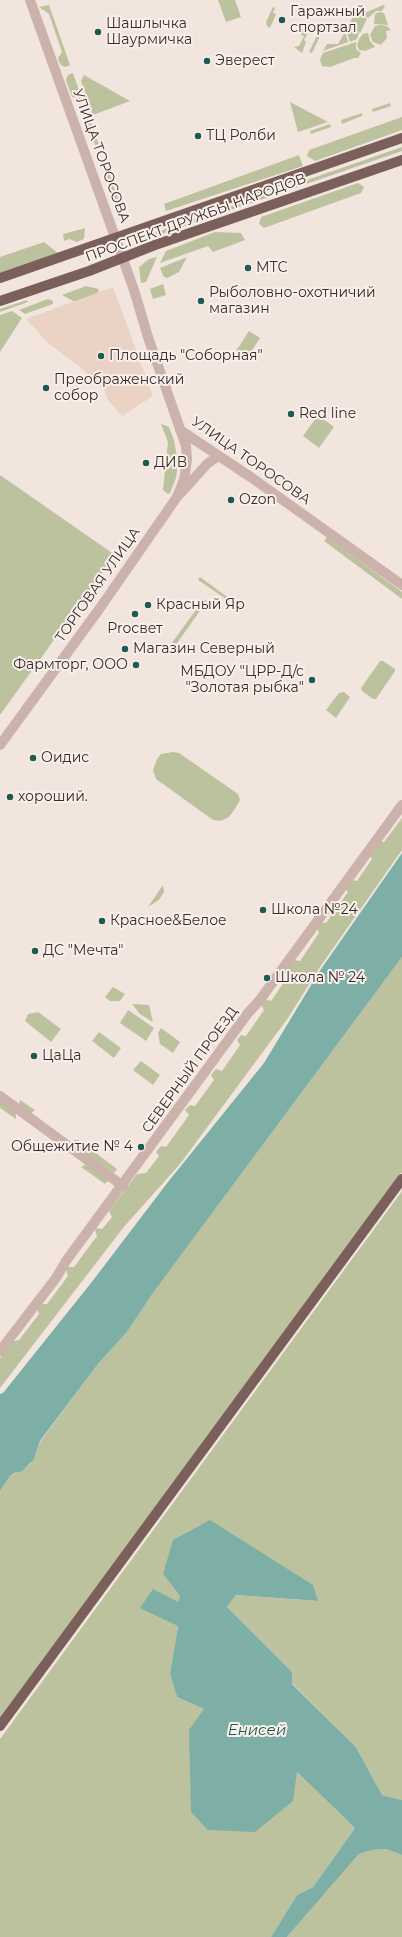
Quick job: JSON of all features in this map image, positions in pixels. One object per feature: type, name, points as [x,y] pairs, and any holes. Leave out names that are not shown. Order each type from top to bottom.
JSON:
[{"type":"main road","name":"ПРОСПЕКТ ДРУЖБЫ НАРОДОВ","points":[[0,278],[402,138]]},
{"type":"main road","name":"ПРОСПЕКТ ДРУЖБЫ НАРОДОВ","points":[[0,301],[402,160]]},
{"type":"main road","points":[[0,1726],[402,1179]]},
{"type":"street","name":"УЛИЦА ТОРОСОВА","points":[[30,0],[123,258],[180,430],[252,478],[402,585]]},
{"type":"street","name":"ТОРГОВАЯ УЛИЦА","points":[[0,745],[100,608],[177,497],[184,480],[187,460],[186,446],[180,430]]},
{"type":"street","points":[[186,446],[192,443],[199,443]]},
{"type":"street","points":[[186,446],[218,456]]},
{"type":"street","points":[[177,497],[207,464],[218,456]]},
{"type":"street","name":"СЕВЕРНЫЙ ПРОЕЗД","points":[[0,1351],[56,1278],[66,1261],[123,1186],[402,805]]},
{"type":"street","points":[[0,1096],[123,1186]]},
{"type":"green space","points":[[218,0],[235,0],[241,17],[226,22]]},
{"type":"green space","points":[[49,5],[70,65],[66,67],[62,66],[59,62],[58,58],[62,52],[49,14],[39,7]]},
{"type":"green space","points":[[383,5],[385,6],[382,11],[376,11],[368,18],[360,14],[367,19],[360,33],[348,26],[357,9],[367,12]]},
{"type":"green space","points":[[273,7],[275,8],[273,13],[276,14],[270,28],[267,26],[266,22]]},
{"type":"green space","points":[[379,12],[384,13],[388,25],[374,24],[375,14]]},
{"type":"green space","points":[[306,23],[312,26],[304,40],[306,42],[302,53],[294,47],[299,46],[304,36],[300,34]]},
{"type":"green space","points":[[375,26],[387,26],[391,30],[386,31],[387,38],[381,45],[373,42],[370,35]]},
{"type":"green space","points":[[321,27],[328,29],[321,34],[312,53],[309,52]]},
{"type":"green space","points":[[347,28],[359,33],[357,39],[350,42],[346,30]]},
{"type":"green space","points":[[345,32],[348,42],[323,51],[327,44],[338,44]]},
{"type":"green space","points":[[368,33],[370,41],[375,47],[365,51],[359,50],[357,45],[359,39],[363,34]]},
{"type":"green space","points":[[356,42],[356,49],[361,53],[358,58],[354,58],[330,67],[322,66],[320,59],[323,53]]},
{"type":"green space","points":[[73,73],[83,102],[81,103],[78,98],[72,97],[66,80],[68,75]]},
{"type":"green space","points":[[84,75],[130,101],[93,115],[81,81]]},
{"type":"green space","points":[[290,102],[328,122],[298,132]]},
{"type":"green space","points":[[390,103],[391,106],[373,112],[372,109]]},
{"type":"green space","points":[[86,108],[99,145],[98,147],[96,147],[82,109]]},
{"type":"green space","points":[[362,113],[362,116],[342,124],[341,120]]},
{"type":"green space","points":[[402,117],[402,130],[315,161],[307,156],[309,150]]},
{"type":"green space","points":[[330,124],[331,127],[311,134],[310,131]]},
{"type":"green space","points":[[402,147],[402,151],[141,241],[139,240],[140,238]]},
{"type":"green space","points":[[299,155],[303,166],[166,211],[164,204]]},
{"type":"green space","points":[[107,167],[120,204],[119,206],[117,206],[103,168]]},
{"type":"green space","points":[[358,183],[364,187],[361,193],[264,228],[259,224],[261,217]]},
{"type":"green space","points":[[85,228],[84,239],[77,242],[69,239],[64,241],[63,234]]},
{"type":"green space","points":[[215,232],[241,233],[245,240],[213,252],[208,246],[160,263],[166,251]]},
{"type":"green space","points":[[44,242],[58,253],[0,273],[0,257]]},
{"type":"green space","points":[[157,257],[146,282],[141,283],[139,267],[149,259]]},
{"type":"green space","points":[[187,257],[179,272],[167,278],[164,277],[160,268]]},
{"type":"green space","points":[[163,284],[166,295],[153,299],[150,289]]},
{"type":"green space","points":[[86,286],[99,289],[97,295],[75,302],[62,295]]},
{"type":"green space","points":[[48,299],[53,301],[53,304],[25,314],[19,310]]},
{"type":"green space","points":[[27,300],[28,302],[0,312],[0,309]]},
{"type":"green space","points":[[12,311],[22,318],[0,352],[0,315]]},
{"type":"green space","points":[[249,331],[260,338],[247,358],[236,351]]},
{"type":"green space","points":[[318,415],[334,427],[319,448],[303,436]]},
{"type":"green space","points":[[161,424],[169,427],[174,440],[178,463],[176,478],[170,493],[168,494],[163,490],[168,442]]},
{"type":"green space","points":[[0,475],[115,555],[0,715]]},
{"type":"green space","points":[[327,537],[402,592],[402,599],[324,541]]},
{"type":"green space","points":[[200,577],[245,610],[242,610],[198,580]]},
{"type":"green space","points":[[204,599],[207,601],[170,653],[166,651]]},
{"type":"green space","points":[[380,661],[383,661],[395,669],[395,671],[376,699],[373,699],[362,691],[361,688]]},
{"type":"green space","points":[[344,692],[350,697],[336,718],[326,710],[339,693]]},
{"type":"green space","points":[[173,752],[179,753],[238,794],[240,800],[229,817],[221,821],[213,820],[156,779],[153,770],[157,759],[161,754]]},
{"type":"green space","points":[[402,818],[402,850],[320,967],[288,1018],[180,1164],[123,1228],[0,1388],[0,1358],[13,1341],[19,1340],[39,1314],[37,1308],[40,1304],[47,1304],[68,1276],[66,1270],[67,1267],[74,1267],[97,1236],[95,1230],[97,1228],[102,1229],[112,1217],[109,1211],[137,1174],[146,1173],[159,1156],[156,1152],[161,1146],[166,1147],[189,1115],[185,1110],[190,1105],[195,1106],[214,1080],[211,1075],[216,1069],[222,1071],[240,1045],[237,1040],[241,1035],[246,1036],[264,1010],[261,1005],[265,999],[271,1001],[291,972],[288,968],[294,960],[300,961],[319,933],[317,928],[321,922],[326,923],[348,892],[345,888],[351,880],[357,881],[372,859],[369,855],[379,841],[384,842]]},
{"type":"green space","points":[[163,885],[164,892],[159,900],[148,907]]},
{"type":"green space","points":[[402,957],[402,1172],[0,1718],[0,1491],[10,1476],[30,1464],[40,1442],[98,1364],[127,1332],[153,1293]]},
{"type":"green space","points":[[113,987],[125,994],[120,1001],[110,1001],[105,997]]},
{"type":"green space","points":[[132,1004],[149,1005],[153,1022],[140,1014]]},
{"type":"green space","points":[[128,1010],[154,1028],[146,1041],[120,1023]]},
{"type":"green space","points":[[38,1012],[61,1029],[51,1042],[25,1021],[28,1014]]},
{"type":"green space","points":[[161,1028],[180,1042],[173,1053],[160,1044],[158,1033]]},
{"type":"green space","points":[[99,1032],[121,1048],[114,1058],[92,1041]]},
{"type":"green space","points":[[141,1061],[160,1075],[153,1085],[133,1070]]},
{"type":"green space","points":[[20,1100],[35,1110],[30,1114],[19,1104]]},
{"type":"green space","points":[[0,1101],[16,1113],[16,1119],[0,1108]]},
{"type":"green space","points":[[74,1140],[78,1140],[117,1169],[114,1173],[74,1145]]},
{"type":"green space","points":[[87,1164],[109,1180],[105,1184],[81,1167]]},
{"type":"green space","points":[[402,1191],[402,1800],[382,1795],[356,1747],[292,1683],[292,1672],[227,1607],[236,1595],[317,1601],[313,1585],[163,1574],[180,1596],[178,1603],[178,1626],[170,1674],[177,1697],[204,1709],[297,1772],[355,1828],[313,1887],[297,1895],[271,1937],[0,1937],[0,1739]]},
{"type":"green space","points":[[386,1849],[402,1855],[402,1937],[287,1937],[359,1854],[372,1850]]},
{"type":"shaded area","name":"Площадь \"Соборная\"","points":[[113,287],[153,396],[122,416],[107,399],[104,389],[80,367],[49,344],[26,319]]},
{"type":"water","points":[[402,853],[402,957],[153,1293],[127,1332],[98,1364],[40,1441],[34,1459],[22,1471],[14,1473],[10,1476],[0,1491],[0,1394],[3,1393],[91,1283],[168,1182],[264,1063],[319,972]]},
{"type":"water","name":"Енисей","points":[[210,1520],[313,1585],[318,1601],[236,1595],[227,1607],[292,1672],[292,1684],[356,1747],[382,1795],[402,1800],[402,1855],[386,1849],[372,1850],[359,1854],[287,1937],[271,1937],[297,1895],[313,1887],[355,1828],[297,1772],[293,1801],[255,1832],[208,1830],[191,1812],[189,1730],[204,1709],[177,1697],[170,1674],[178,1626],[140,1608],[153,1589],[178,1602],[180,1596],[163,1574],[173,1540]]},
{"type":"place","name":"Гаражный спортзал","points":[[282,20]]},
{"type":"place","name":"Шашлычка Шаурмичка","points":[[98,32]]},
{"type":"place","name":"Эверест","points":[[207,61]]},
{"type":"place","name":"ТЦ Ролби","points":[[198,136]]},
{"type":"place","name":"МТС","points":[[248,268]]},
{"type":"place","name":"Рыболовно-охотничий магазин","points":[[201,301]]},
{"type":"place","name":"Площадь \"Соборная\"","points":[[101,356]]},
{"type":"place","name":"Преображенский собор","points":[[46,388]]},
{"type":"place","name":"Red line","points":[[291,414]]},
{"type":"place","name":"ДИВ","points":[[146,463]]},
{"type":"place","name":"Ozon","points":[[231,500]]},
{"type":"place","name":"Красный Яр","points":[[148,605]]},
{"type":"place","name":"Proсвет","points":[[135,614]]},
{"type":"place","name":"Магазин Северный","points":[[125,649]]},
{"type":"place","name":"Фармторг, ООО","points":[[136,665]]},
{"type":"place","name":"МБДОУ \"ЦРР-Д/с \"Золотая рыбка\"","points":[[312,680]]},
{"type":"place","name":"Оидис","points":[[33,758]]},
{"type":"place","name":"хороший.","points":[[10,797]]},
{"type":"place","name":"Школа №24","points":[[263,910]]},
{"type":"place","name":"Красное&Белое","points":[[102,921]]},
{"type":"place","name":"ДС \"Мечта\"","points":[[35,951]]},
{"type":"place","name":"Школа № 24","points":[[267,978]]},
{"type":"place","name":"ЦаЦа","points":[[34,1056]]},
{"type":"place","name":"Общежитие № 4","points":[[141,1147]]}]
